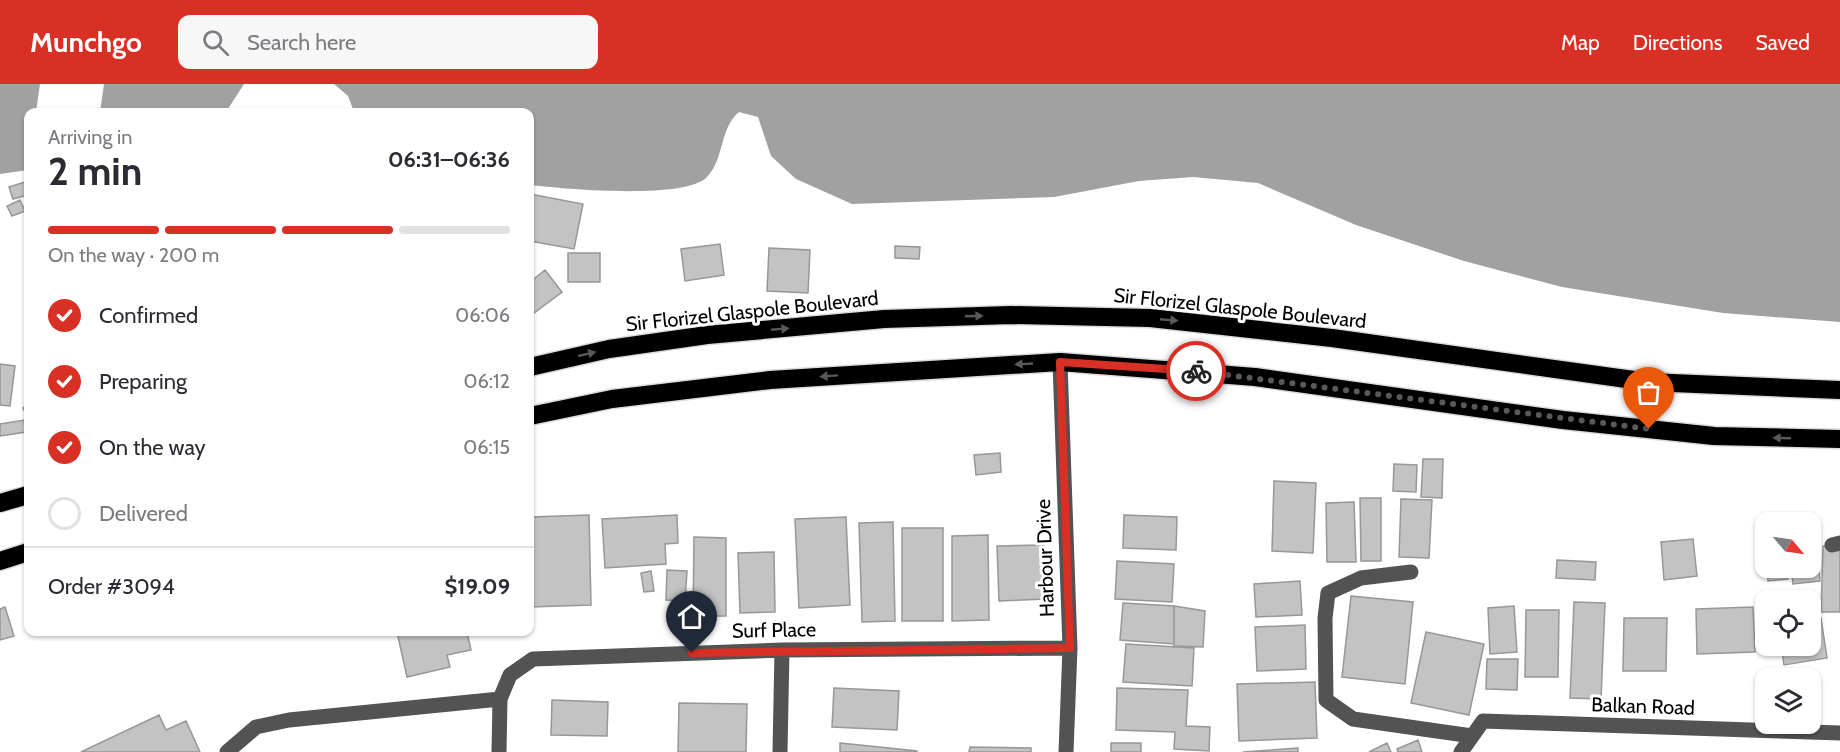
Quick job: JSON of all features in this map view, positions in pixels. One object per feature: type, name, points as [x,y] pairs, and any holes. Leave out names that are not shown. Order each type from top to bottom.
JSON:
[{"type":"highway","name":"Sir Florizel Glaspole Boulevard","points":[[534,366],[609,349],[707,335],[884,319],[1021,315],[1150,318],[1227,325],[1648,382],[1840,390]]},
{"type":"highway","points":[[534,415],[612,399],[770,380],[1060,362],[1255,377],[1563,420],[1714,436],[1840,440]]},
{"type":"highway","points":[[0,503],[24,496]]},
{"type":"highway","points":[[0,561],[24,553]]},
{"type":"street","name":"Harbour Drive","points":[[1060,362],[1070,648],[1066,752]]},
{"type":"street","points":[[1411,572],[1361,578],[1328,593],[1325,618],[1326,700],[1353,718],[1472,736]]},
{"type":"street","name":"Surf Place","points":[[500,699],[510,675],[533,659],[782,650],[1070,648]]},
{"type":"street","points":[[780,752],[782,650]]},
{"type":"street","points":[[227,752],[256,727],[290,720],[500,699],[499,752]]},
{"type":"street","name":"Balkan Road","points":[[1461,752],[1483,721],[1840,733]]},
{"type":"shaded area","points":[[0,84],[244,84],[229,108],[24,108],[24,171],[0,174]]},
{"type":"shaded area","points":[[334,84],[1840,84],[1840,322],[1723,313],[1562,287],[1464,261],[1356,225],[1258,183],[1193,177],[1139,181],[1054,197],[852,204],[796,179],[771,156],[758,117],[739,112],[728,127],[713,169],[707,177],[695,184],[675,189],[650,191],[569,189],[534,185],[534,108],[352,108],[348,96]]},
{"type":"pier","points":[[40,84],[104,84],[101,108],[37,108]]},
{"type":"building","points":[[24,182],[24,196],[13,199],[9,187]]},
{"type":"building","points":[[534,195],[583,204],[574,249],[534,242]]},
{"type":"building","points":[[20,200],[24,211],[12,216],[7,206]]},
{"type":"building","points":[[720,244],[724,275],[685,281],[681,249]]},
{"type":"building","points":[[895,246],[920,247],[919,259],[895,258]]},
{"type":"building","points":[[769,248],[810,250],[808,293],[767,291]]},
{"type":"building","points":[[568,253],[600,253],[600,282],[568,282]]},
{"type":"building","points":[[545,270],[562,292],[534,313],[534,279]]},
{"type":"building","points":[[0,364],[15,366],[10,406],[0,405]]},
{"type":"building","points":[[24,420],[24,432],[0,436],[0,424]]},
{"type":"building","points":[[1000,453],[1001,472],[976,475],[974,455]]},
{"type":"building","points":[[1423,459],[1443,459],[1442,498],[1421,497]]},
{"type":"building","points":[[1394,464],[1417,465],[1416,492],[1393,491]]},
{"type":"building","points":[[1274,481],[1316,483],[1313,553],[1272,551]]},
{"type":"building","points":[[1360,498],[1381,498],[1381,561],[1361,561]]},
{"type":"building","points":[[1401,499],[1432,500],[1429,558],[1399,557]]},
{"type":"building","points":[[1354,502],[1356,562],[1327,562],[1326,503]]},
{"type":"building","points":[[589,515],[591,605],[534,607],[534,517]]},
{"type":"building","points":[[677,515],[678,543],[665,544],[666,564],[605,568],[602,519]]},
{"type":"building","points":[[1124,515],[1177,517],[1176,550],[1123,548]]},
{"type":"building","points":[[846,517],[850,605],[799,608],[795,519]]},
{"type":"building","points":[[893,522],[895,621],[862,622],[859,523]]},
{"type":"building","points":[[902,528],[943,528],[943,621],[902,621]]},
{"type":"building","points":[[988,535],[989,620],[952,621],[952,536]]},
{"type":"building","points":[[694,537],[726,538],[726,616],[693,616]]},
{"type":"building","points":[[1693,539],[1697,576],[1664,580],[1661,542]]},
{"type":"building","points":[[1044,545],[1046,599],[999,601],[997,546]]},
{"type":"building","points":[[1823,546],[1840,547],[1840,612],[1821,612]]},
{"type":"building","points":[[774,552],[775,612],[740,613],[738,553]]},
{"type":"building","points":[[1557,560],[1596,562],[1595,580],[1556,578]]},
{"type":"building","points":[[1117,561],[1174,564],[1172,602],[1115,599]]},
{"type":"building","points":[[667,570],[687,571],[685,601],[666,600]]},
{"type":"building","points":[[651,571],[654,591],[644,592],[641,573]]},
{"type":"building","points":[[1768,578],[1788,578],[1788,579],[1768,581]]},
{"type":"building","points":[[1792,578],[1820,578],[1820,581],[1793,584]]},
{"type":"building","points":[[1300,581],[1302,615],[1256,617],[1254,584]]},
{"type":"building","points":[[1351,596],[1413,602],[1405,684],[1342,677]]},
{"type":"building","points":[[1574,602],[1605,603],[1601,699],[1570,698]]},
{"type":"building","points":[[1123,603],[1174,606],[1174,644],[1120,640]]},
{"type":"building","points":[[1174,606],[1205,611],[1203,647],[1174,646]]},
{"type":"building","points":[[1514,606],[1517,652],[1490,654],[1488,608]]},
{"type":"building","points":[[5,607],[14,636],[0,640],[0,609]]},
{"type":"building","points":[[1753,607],[1755,652],[1697,654],[1696,609]]},
{"type":"building","points":[[1526,610],[1559,610],[1558,677],[1525,677]]},
{"type":"building","points":[[1624,618],[1667,618],[1666,671],[1623,671]]},
{"type":"building","points":[[1821,618],[1827,658],[1784,665],[1783,656],[1821,656]]},
{"type":"building","points":[[1305,625],[1306,669],[1257,671],[1255,627]]},
{"type":"building","points":[[1426,632],[1484,644],[1469,715],[1411,703]]},
{"type":"building","points":[[398,636],[468,636],[471,650],[447,655],[450,667],[407,677]]},
{"type":"building","points":[[1126,644],[1194,648],[1192,686],[1123,682]]},
{"type":"building","points":[[1487,659],[1518,659],[1517,690],[1486,689]]},
{"type":"building","points":[[1315,682],[1317,738],[1239,741],[1237,684]]},
{"type":"building","points":[[834,688],[899,691],[897,730],[832,727]]},
{"type":"building","points":[[1117,688],[1188,690],[1186,726],[1210,727],[1209,751],[1174,749],[1175,732],[1116,730]]},
{"type":"building","points":[[552,700],[608,702],[607,736],[551,735]]},
{"type":"building","points":[[679,703],[747,704],[746,752],[678,752]]},
{"type":"building","points":[[159,715],[166,730],[186,721],[200,752],[81,752]]},
{"type":"building","points":[[1418,740],[1422,752],[1398,752],[1397,749]]},
{"type":"building","points":[[840,743],[917,751],[917,752],[840,752]]},
{"type":"building","points":[[1111,743],[1141,743],[1141,752],[1111,752]]},
{"type":"building","points":[[1387,743],[1391,752],[1369,752]]},
{"type":"building","points":[[970,747],[1031,748],[1031,752],[969,752]]},
{"type":"building","points":[[1298,748],[1298,752],[1243,752]]},
{"type":"way so far","points":[[1196,371],[1353,390],[1563,420],[1649,429]]},
{"type":"route","points":[[692,653],[782,650],[1070,648],[1060,362],[1196,371]]}]
